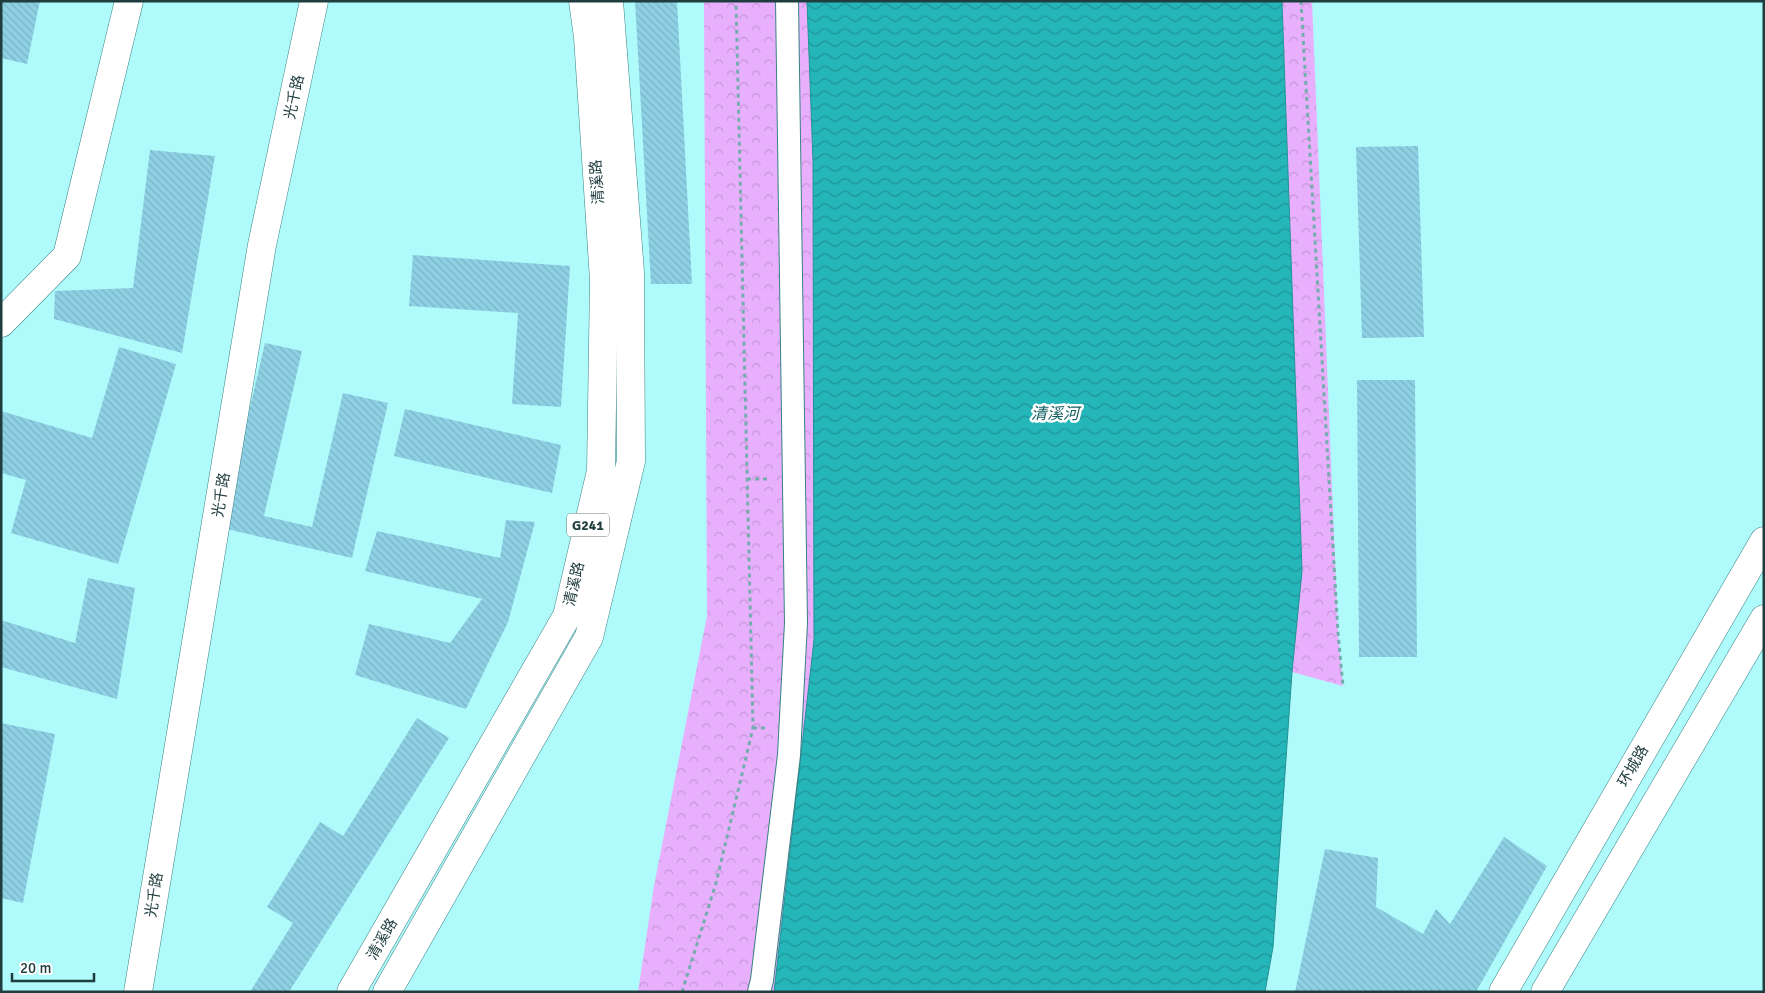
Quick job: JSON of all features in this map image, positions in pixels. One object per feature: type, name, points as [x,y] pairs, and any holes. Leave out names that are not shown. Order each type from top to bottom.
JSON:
[{"type":"main road","points":[[1,323],[67,256],[129,1]]},
{"type":"main road","name":"光千路","points":[[138,992],[262,245],[314,1]]},
{"type":"main road","name":"清溪路","points":[[351,992],[567,616],[601,471],[604,280],[588,47],[583,1]]},
{"type":"main road","name":"清溪路","points":[[387,992],[589,637],[630,461],[630,272],[610,1]]},
{"type":"main road","name":"环城路","points":[[1503,992],[1764,541]]},
{"type":"main road","points":[[1545,992],[1764,619]]},
{"type":"street","points":[[758,992],[762,980],[789,755],[796,623],[787,1]]},
{"type":"path","points":[[682,992],[716,883],[753,728],[736,1]]},
{"type":"path","points":[[1301,1],[1338,633],[1343,686]]},
{"type":"green space","points":[[704,1],[807,1],[813,161],[814,640],[774,992],[638,992],[654,886],[707,616]]},
{"type":"green space","points":[[1282,1],[1312,1],[1338,633],[1343,686],[1292,672],[1302,571]]},
{"type":"water","name":"清溪河","points":[[807,1],[1282,1],[1302,571],[1292,672],[1273,947],[1265,992],[774,992],[814,640],[813,161]]},
{"type":"building","points":[[1,1],[40,1],[27,64],[1,58]]},
{"type":"building","points":[[635,1],[677,1],[692,284],[651,284]]},
{"type":"building","points":[[1418,146],[1424,337],[1362,338],[1356,147]]},
{"type":"building","points":[[150,150],[215,156],[182,353],[54,319],[55,291],[133,288]]},
{"type":"building","points":[[413,255],[570,266],[561,407],[512,404],[518,313],[409,306]]},
{"type":"building","points":[[265,343],[302,351],[264,516],[312,527],[343,393],[388,403],[352,558],[222,528]]},
{"type":"building","points":[[119,347],[176,364],[118,564],[11,533],[26,480],[1,473],[1,411],[92,438]]},
{"type":"building","points":[[1357,380],[1415,380],[1417,657],[1359,657]]},
{"type":"building","points":[[405,409],[561,445],[552,493],[394,456]]},
{"type":"building","points":[[506,520],[535,522],[508,622],[466,709],[355,675],[369,624],[450,643],[482,599],[365,571],[377,531],[500,558]]},
{"type":"building","points":[[88,578],[135,588],[117,699],[1,667],[1,620],[75,643]]},
{"type":"building","points":[[417,718],[449,738],[289,992],[250,992],[293,923],[267,907],[320,822],[343,836]]},
{"type":"building","points":[[1,723],[55,734],[23,903],[1,898]]},
{"type":"building","points":[[1504,837],[1547,866],[1476,992],[1295,992],[1325,849],[1378,858],[1376,907],[1423,934],[1436,909],[1450,924]]}]
